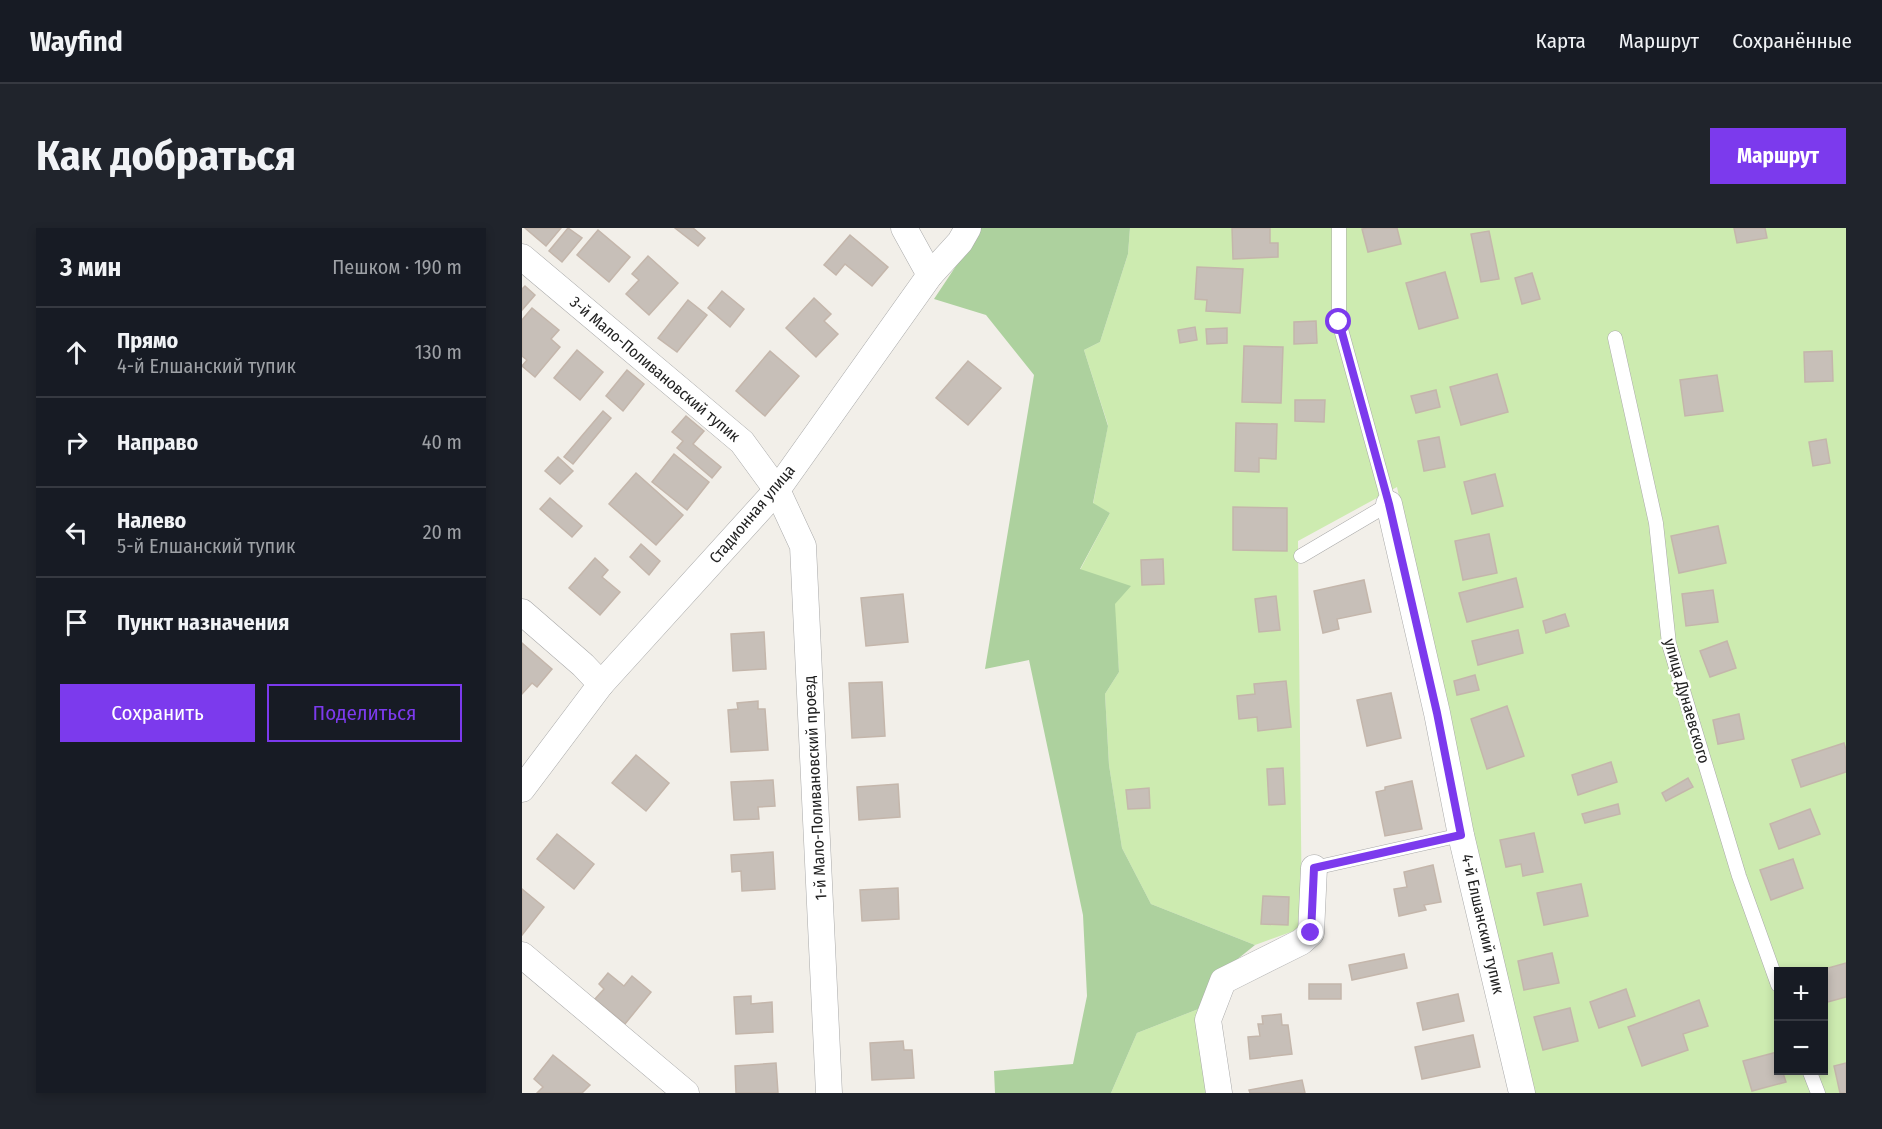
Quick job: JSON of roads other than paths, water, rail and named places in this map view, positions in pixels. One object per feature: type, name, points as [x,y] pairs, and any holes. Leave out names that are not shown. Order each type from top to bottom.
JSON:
[{"type":"street","points":[[904,228],[930,275]]},
{"type":"street","name":"Стадионная улица","points":[[522,789],[601,684],[777,490],[930,275],[960,242],[968,228]]},
{"type":"street","name":"3-й Мало-Поливановский тупик","points":[[522,257],[742,442],[777,490]]},
{"type":"street","name":"1-й Мало-Поливановский проезд","points":[[777,490],[804,546],[829,1093]]},
{"type":"street","name":"4-й Елшанский тупик","points":[[1389,504],[1437,713],[1461,835],[1522,1093]]},
{"type":"street","points":[[522,612],[583,665],[601,684]]},
{"type":"street","points":[[1219,1093],[1208,1020],[1223,981],[1301,942],[1311,933],[1314,868]]},
{"type":"street","points":[[522,955],[686,1093]]},
{"type":"lane","name":"4-й Елшанский тупик","points":[[1339,228],[1339,322],[1389,504]]},
{"type":"lane","name":"улица Дунаевского","points":[[1615,338],[1656,523],[1669,644],[1739,876],[1774,971]]},
{"type":"lane","points":[[1301,556],[1389,504]]},
{"type":"lane","points":[[1314,868],[1461,835]]},
{"type":"lane","points":[[1811,1075],[1818,1093]]}]
